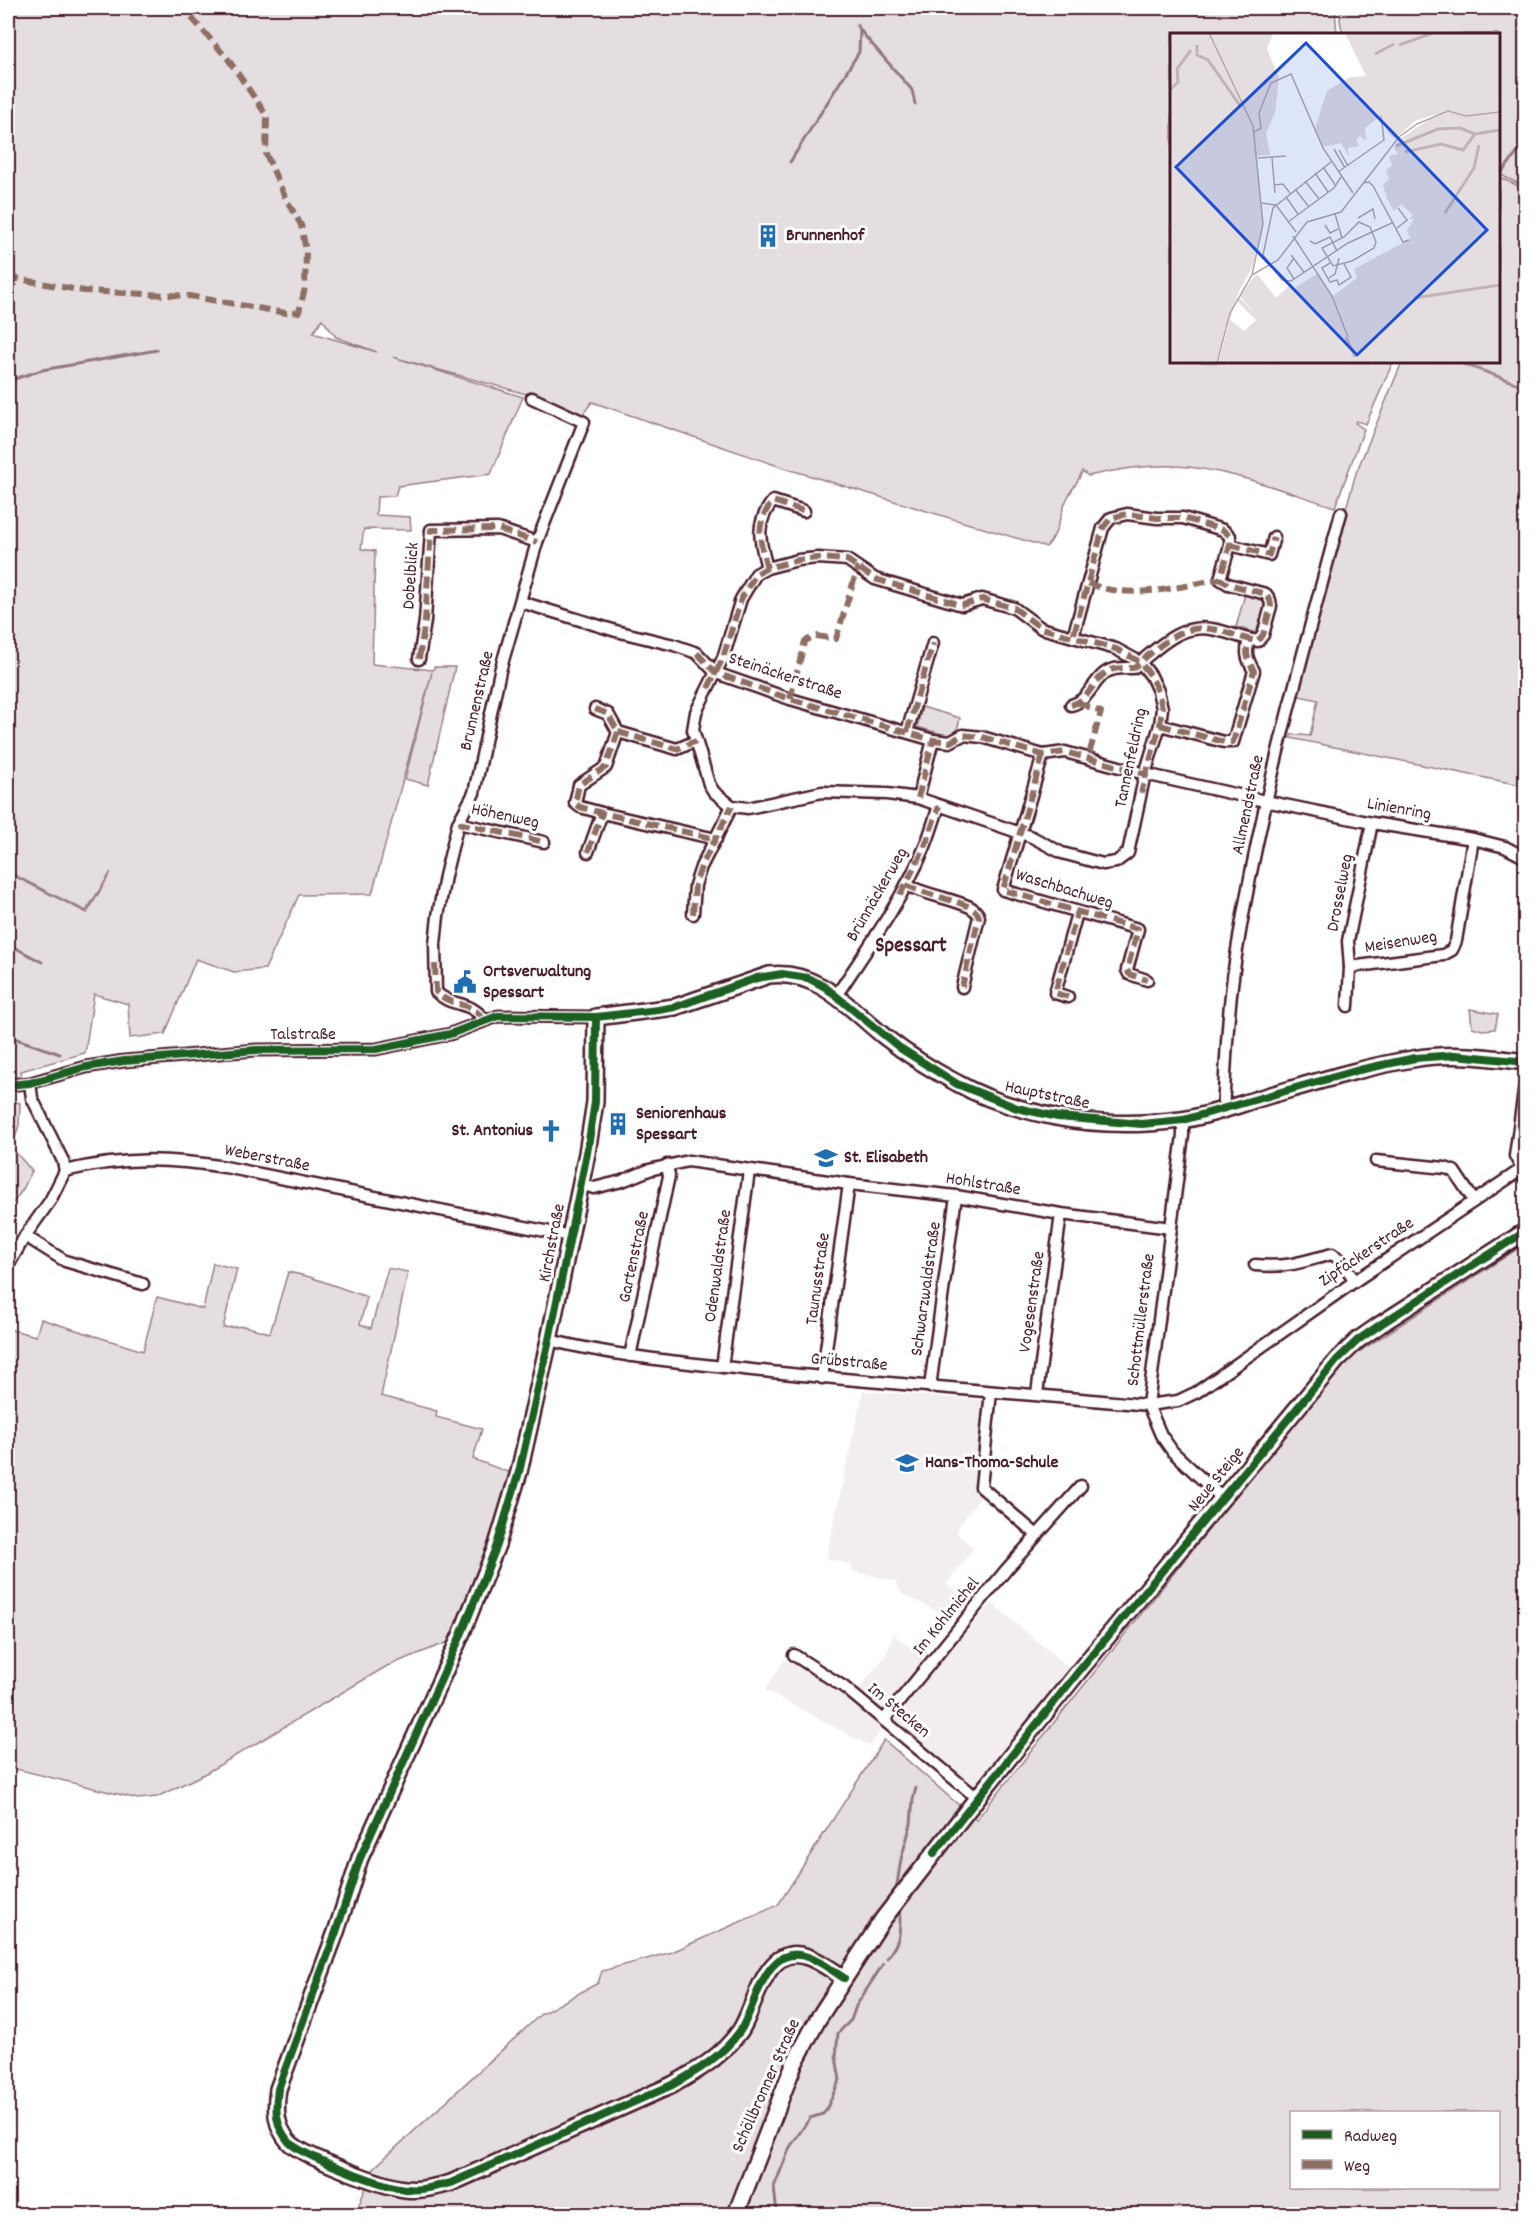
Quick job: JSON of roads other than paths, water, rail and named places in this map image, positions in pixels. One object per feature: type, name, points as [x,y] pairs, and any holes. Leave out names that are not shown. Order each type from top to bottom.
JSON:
[{"type":"street","name":"Brunnenstraße","points":[[485,1020],[477,1010],[466,1004],[443,999],[436,992],[435,944],[445,876],[458,824],[474,792],[500,671],[537,542],[584,422],[532,398]]},
{"type":"street","points":[[693,914],[695,885],[701,867],[732,806],[714,792],[709,784],[693,730],[696,712],[716,673],[748,584],[756,574],[767,568],[759,540],[765,510],[773,501],[804,511]]},
{"type":"street","name":"Allmendstraße","points":[[1223,1110],[1236,957],[1265,801],[1341,513]]},
{"type":"street","points":[[1071,705],[1079,703],[1106,672],[1133,668],[1155,647],[1191,629],[1209,628],[1258,641],[1263,635],[1271,606],[1270,600],[1266,594],[1228,584],[1220,579],[1230,545],[1230,536],[1223,530],[1183,518],[1157,519],[1126,514],[1111,518],[1103,528],[1073,637]]},
{"type":"street","name":"Dobelblick","points":[[419,659],[425,621],[431,530],[498,529],[537,542]]},
{"type":"street","points":[[1230,545],[1269,555],[1274,537]]},
{"type":"street","name":"Tannenfeldring","points":[[732,806],[748,808],[822,792],[887,794],[918,798],[1019,832],[1062,853],[1103,864],[1116,862],[1128,853],[1145,774],[1160,725],[1162,708],[1158,691],[1151,676],[1140,662],[1116,649],[1041,628],[1014,608],[982,599],[963,605],[875,579],[848,560],[818,558],[798,560],[767,568]]},
{"type":"street","name":"Steinäckerstraße","points":[[521,602],[698,653],[716,673],[790,699],[933,740],[950,742],[963,735],[982,737],[1043,755],[1065,752],[1145,774],[1265,801]]},
{"type":"street","points":[[1160,725],[1224,742],[1233,742],[1254,671],[1246,650],[1249,640]]},
{"type":"street","points":[[907,732],[933,643]]},
{"type":"street","points":[[595,709],[608,714],[618,732],[677,749],[696,741]]},
{"type":"street","points":[[618,732],[606,767],[579,785],[574,798],[575,803],[580,807],[602,813],[716,838]]},
{"type":"street","points":[[918,798],[933,740]]},
{"type":"street","points":[[1019,832],[1043,755]]},
{"type":"street","name":"Linienring","points":[[1265,801],[1372,823],[1473,839],[1505,847],[1526,858]]},
{"type":"street","name":"Brünnäckerweg","points":[[836,996],[906,885],[924,849],[939,806]]},
{"type":"street","points":[[588,852],[602,813]]},
{"type":"street","name":"Drosselweg","points":[[1348,1006],[1350,967],[1348,941],[1372,823]]},
{"type":"street","name":"Höhenweg","points":[[458,824],[544,842]]},
{"type":"street","name":"Waschbachweg","points":[[1019,832],[1003,890],[1138,929],[1127,970],[1129,974],[1147,980]]},
{"type":"street","name":"Meisenweg","points":[[1350,967],[1443,955],[1452,950],[1456,941],[1473,839]]},
{"type":"street","points":[[906,885],[925,894],[972,908],[978,914],[979,918],[962,987]]},
{"type":"street","points":[[1068,997],[1055,993],[1077,913]]},
{"type":"street","name":"Hauptstraße","points":[[596,1017],[675,1007],[757,978],[782,974],[808,978],[825,987],[909,1054],[957,1084],[1017,1108],[1058,1117],[1142,1124],[1183,1120],[1359,1070],[1415,1058],[1456,1055],[1526,1062]]},
{"type":"street","name":"Talstraße","points":[[8,1085],[30,1083],[87,1067],[124,1061],[256,1050],[376,1049],[450,1034],[485,1020],[507,1015],[596,1017]]},
{"type":"street","name":"Kirchstraße","points":[[596,1017],[595,1102],[581,1184],[549,1340],[519,1472],[497,1545],[461,1635],[360,1858],[336,1932],[278,2089],[275,2108],[277,2121],[283,2132],[299,2150],[310,2156],[403,2189],[428,2189],[451,2183],[672,2085],[706,2067],[726,2050],[742,2028],[761,1983],[770,1968],[781,1960],[791,1955],[807,1956],[844,1978]]},
{"type":"street","name":"Zipfäckerstraße","points":[[1148,1405],[1178,1401],[1197,1392],[1355,1281],[1524,1168],[1515,1156],[1526,1077]]},
{"type":"street","points":[[8,1266],[25,1236],[50,1201],[65,1171],[63,1161],[32,1098],[30,1083]]},
{"type":"street","name":"Schottmüllerstraße","points":[[1183,1120],[1148,1405],[1161,1435],[1173,1452],[1222,1498]]},
{"type":"street","name":"Weberstraße","points":[[65,1171],[106,1162],[150,1159],[185,1161],[237,1169],[570,1236]]},
{"type":"street","name":"Hohlstraße","points":[[581,1184],[594,1188],[667,1165],[688,1161],[749,1171],[956,1196],[1061,1214],[1171,1228]]},
{"type":"street","points":[[1376,1161],[1445,1168],[1454,1171],[1474,1200]]},
{"type":"street","name":"Gartenstraße","points":[[630,1356],[669,1176],[667,1165]]},
{"type":"street","name":"Odenwaldstraße","points":[[722,1367],[749,1171]]},
{"type":"street","name":"Taunusstraße","points":[[822,1378],[849,1184]]},
{"type":"street","name":"Schwarzwaldstraße","points":[[930,1387],[956,1196]]},
{"type":"street","name":"Vogesenstraße","points":[[1037,1394],[1061,1214]]},
{"type":"street","name":"Neue Steige","points":[[844,1978],[883,1919],[977,1798],[1337,1360],[1358,1340],[1526,1231]]},
{"type":"street","points":[[25,1236],[65,1261],[143,1284]]},
{"type":"street","points":[[1255,1265],[1272,1267],[1296,1265],[1332,1254],[1341,1260],[1355,1281]]},
{"type":"street","name":"Grübstraße","points":[[549,1340],[590,1350],[630,1356],[822,1378],[1037,1394],[1148,1405]]},
{"type":"street","points":[[991,1392],[981,1487],[1037,1535]]},
{"type":"street","name":"Im Kohlmichel","points":[[884,1720],[1037,1535],[1081,1486]]},
{"type":"street","name":"Im Stecken","points":[[794,1655],[844,1687],[977,1798]]},
{"type":"street","name":"Schöllbronner Straße","points":[[736,2214],[795,2064],[818,2019],[844,1978]]},
{"type":"waterway","points":[[857,25],[912,90],[915,104]]},
{"type":"waterway","points":[[790,162],[859,52],[860,30]]},
{"type":"waterway","points":[[1500,174],[1526,142]]},
{"type":"waterway","points":[[8,381],[42,370],[157,350]]},
{"type":"waterway","points":[[8,944],[42,962]]},
{"type":"waterway","points":[[8,1036],[60,1054]]},
{"type":"waterway","points":[[896,1891],[901,1859],[911,1824],[916,1788]]},
{"type":"waterway","points":[[887,1958],[895,1947],[898,1937],[900,1914]]},
{"type":"waterway","points":[[777,2214],[774,2187],[790,2147],[810,2118],[823,2114],[840,2080],[836,2057],[838,2033],[851,2020],[856,2006],[883,1964]]},
{"type":"place","name":"Brunnenhof","points":[[768,236]]},
{"type":"place","name":"Ortsverwaltung Spessart","points":[[465,982]]},
{"type":"place","name":"Seniorenhaus Spessart","points":[[618,1124]]},
{"type":"place","name":"St. Antonius","points":[[551,1131]]},
{"type":"place","name":"St. Elisabeth","points":[[826,1158]]},
{"type":"place","name":"Hans-Thoma-Schule","points":[[907,1463]]},
{"type":"district","name":"Spessart","points":[[911,947]]}]
